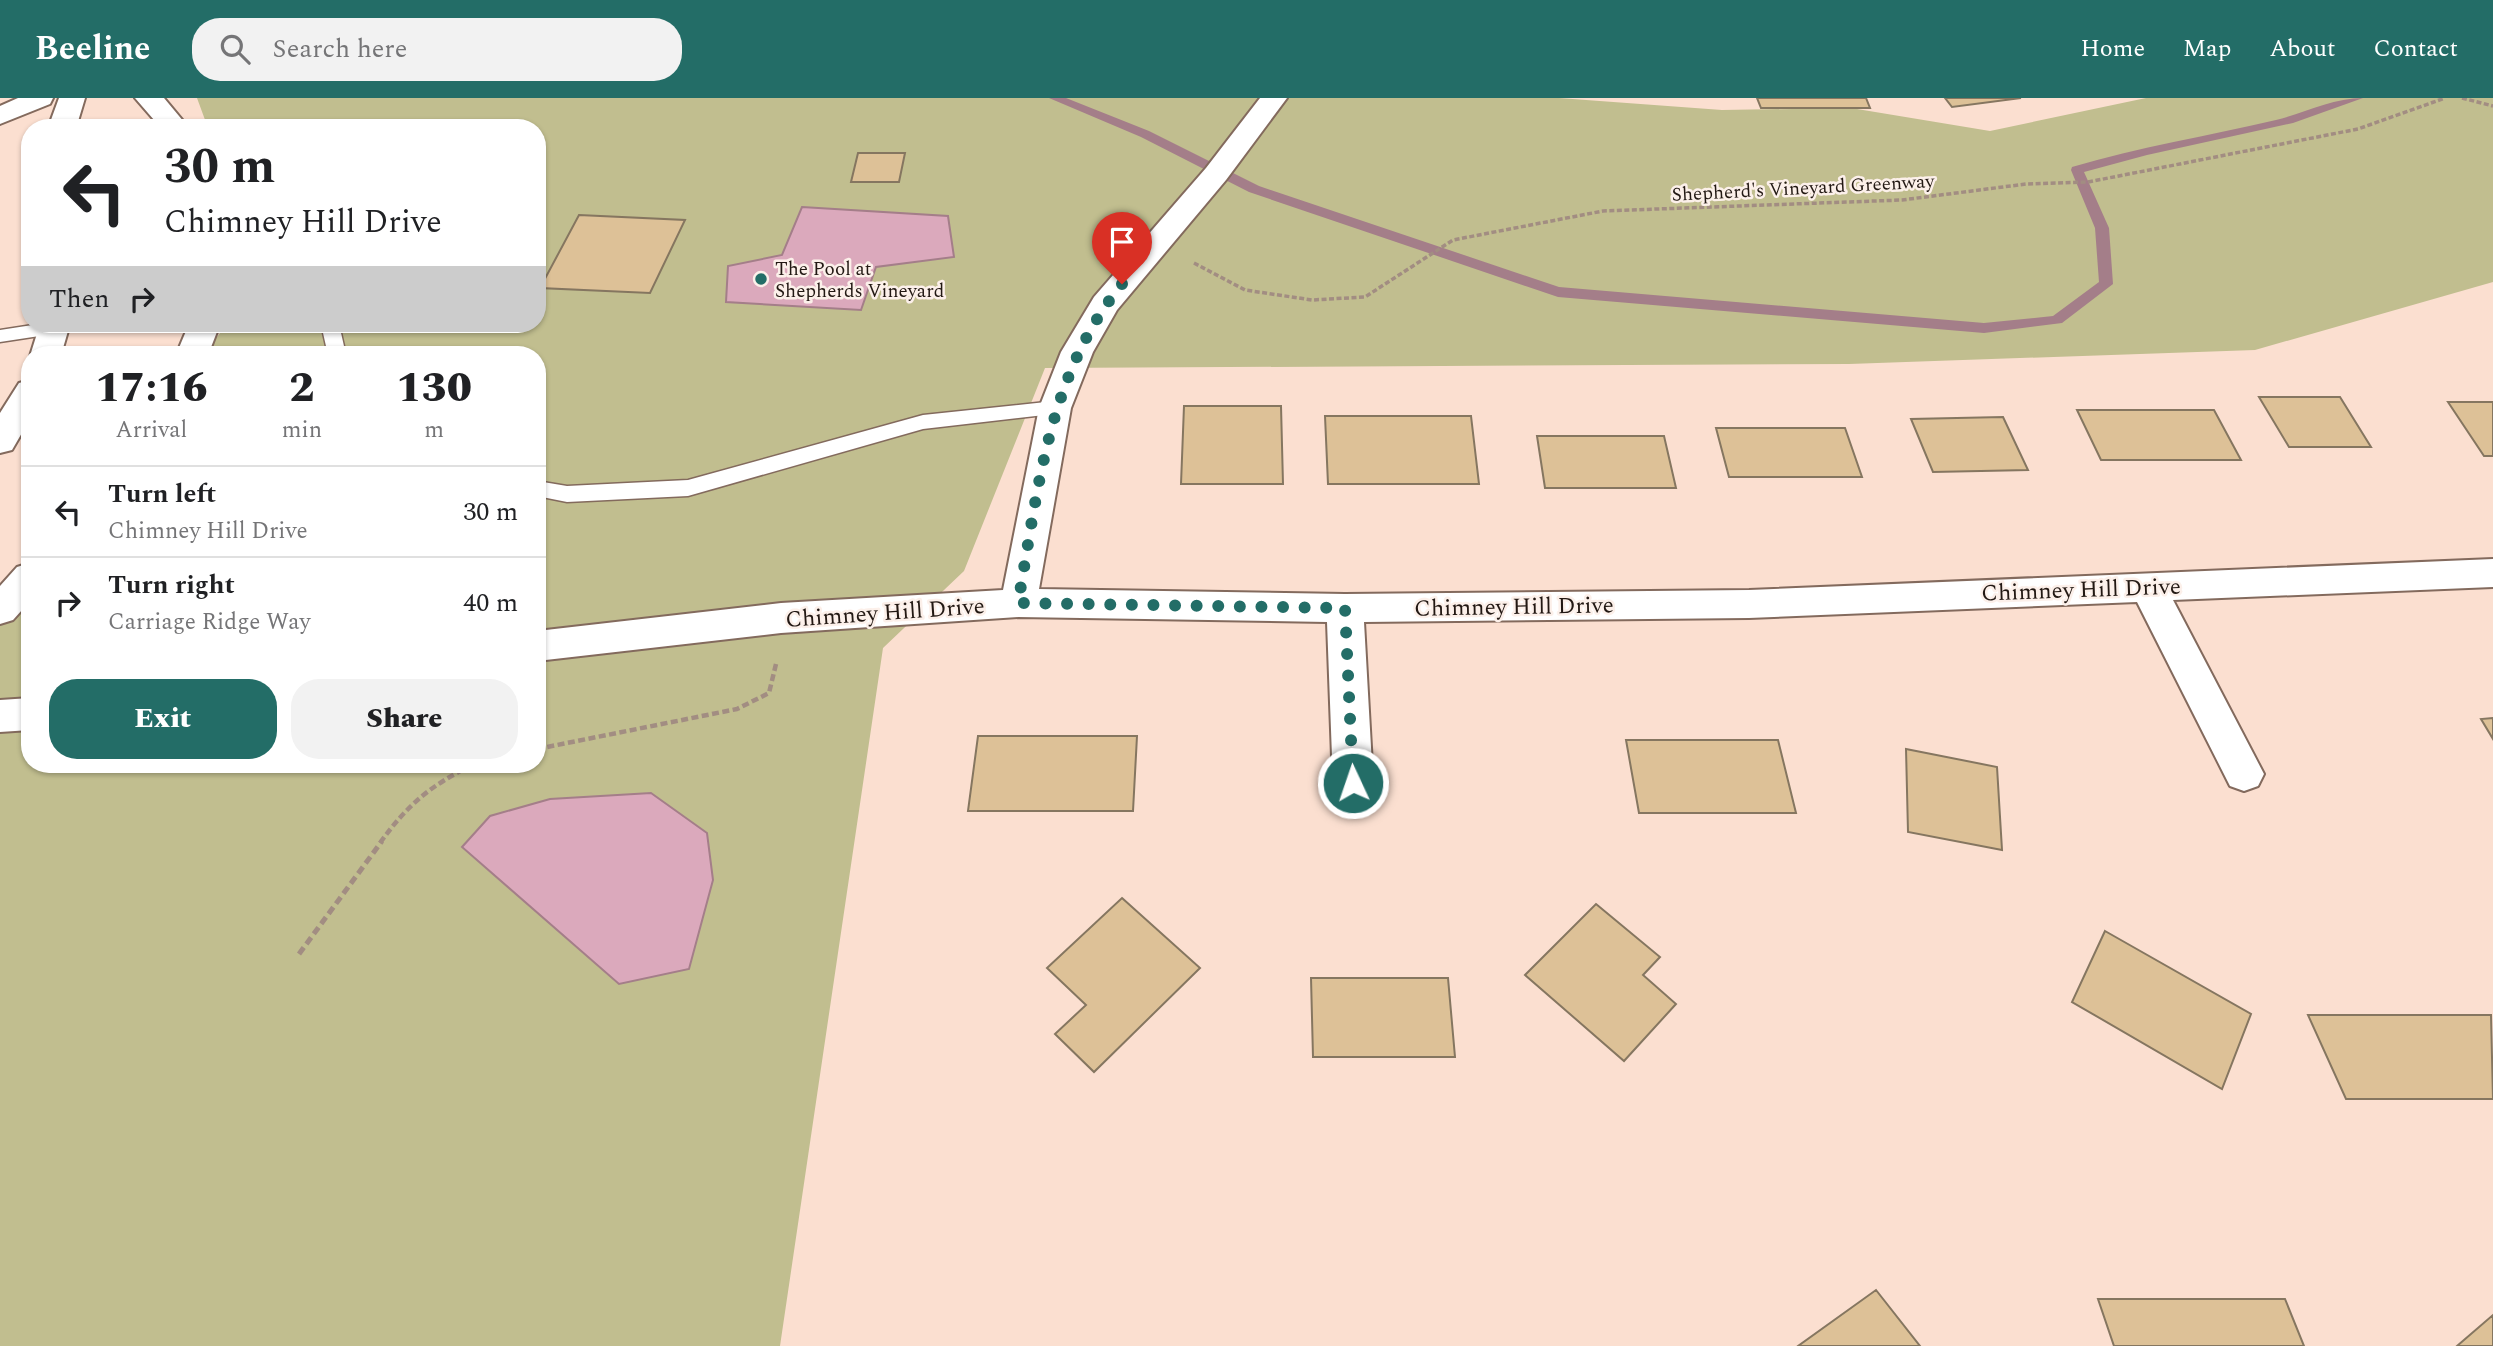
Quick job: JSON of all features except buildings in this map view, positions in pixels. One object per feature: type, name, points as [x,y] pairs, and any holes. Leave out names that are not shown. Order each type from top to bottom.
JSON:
[{"type":"street","points":[[0,116],[40,98]]},
{"type":"street","points":[[65,119],[72,98]]},
{"type":"street","points":[[148,98],[169,119]]},
{"type":"street","points":[[1018,603],[1055,408],[1077,352],[1105,304],[1216,174],[1274,98]]},
{"type":"street","points":[[0,441],[21,406]]},
{"type":"street","points":[[0,567],[21,566]]},
{"type":"street","name":"Chimney Hill Drive","points":[[546,645],[781,618],[1018,603],[1345,608],[1749,604],[2493,573]]},
{"type":"street","points":[[2147,586],[2244,775]]},
{"type":"street","points":[[0,610],[21,587]]},
{"type":"street","points":[[1345,608],[1353,783]]},
{"type":"street","points":[[0,716],[21,715]]},
{"type":"lane","points":[[0,336],[58,333]]},
{"type":"lane","points":[[546,490],[567,494],[688,488],[923,422],[1055,408]]},
{"type":"path","name":"Shepherd's Vineyard Greenway","points":[[1190,260],[1245,290],[1312,300],[1365,297],[1453,240],[1603,211],[1902,200],[2026,184],[2088,182],[2358,130],[2445,98]]},
{"type":"path","points":[[2462,98],[2493,106]]},
{"type":"path","points":[[546,747],[737,709],[769,693],[778,653],[781,618]]},
{"type":"path","points":[[299,954],[397,820],[434,783],[455,773]]},
{"type":"shaded area","points":[[197,98],[1559,98],[1722,110],[1851,108],[1990,131],[2146,98],[2493,98],[2493,282],[2255,350],[1849,364],[1045,368],[964,571],[883,648],[780,1346],[0,1346],[0,618],[21,591],[21,773],[546,773],[546,346],[210,346],[220,333],[546,333],[546,119],[205,119]]},
{"type":"shaded area","points":[[802,207],[948,216],[954,257],[876,267],[861,310],[726,302],[728,266],[782,255]]},
{"type":"shaded area","points":[[651,793],[707,833],[713,880],[689,969],[619,984],[462,847],[490,816],[550,799]]},
{"type":"waterway","points":[[1055,98],[1145,134],[1254,189],[1558,292],[1984,328],[2057,320],[2106,284],[2102,228],[2077,170],[2147,151],[2254,129],[2357,98]]},
{"type":"place","name":"The Pool at Shepherds Vineyard","points":[[761,279]]},
{"type":"route","points":[[1122,284],[1105,304],[1077,352],[1055,408],[1018,603],[1345,608],[1353,783]]}]
